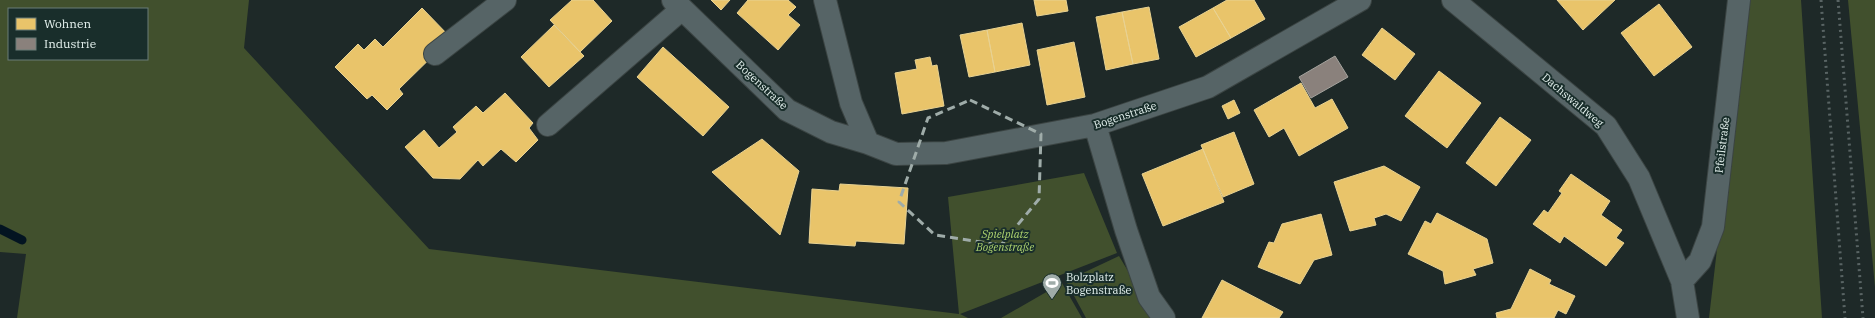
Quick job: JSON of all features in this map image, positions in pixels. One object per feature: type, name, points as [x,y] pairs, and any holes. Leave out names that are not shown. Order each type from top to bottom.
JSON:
[{"type":"street","points":[[435,54],[505,0]]},
{"type":"street","points":[[825,0],[851,103],[868,143]]},
{"type":"street","name":"Bogenstraße","points":[[677,4],[788,110],[831,132],[868,143],[896,154],[946,153],[1095,125],[1208,87],[1360,0]]},
{"type":"street","name":"Dachswaldweg","points":[[1453,0],[1606,126],[1639,178],[1682,281],[1688,318]]},
{"type":"street","name":"Pfeilstraße","points":[[1682,281],[1700,261],[1713,227],[1739,0]]},
{"type":"street","points":[[548,125],[677,4]]},
{"type":"street","points":[[1095,125],[1126,230],[1149,297],[1164,318]]},
{"type":"highlighted area","points":[[970,100],[1041,134],[1039,199],[1001,245],[935,235],[899,202],[928,118]]},
{"type":"green space","name":"Spielplatz Bogenstraße","points":[[0,0],[249,0],[244,48],[429,249],[959,314],[948,197],[1084,173],[1117,253],[960,314],[968,318],[17,318],[26,254],[0,252]]},
{"type":"green space","points":[[1746,0],[1801,0],[1822,318],[1709,318]]},
{"type":"green space","points":[[1848,0],[1875,0],[1875,287]]},
{"type":"green space","points":[[1119,256],[1156,318],[1086,318],[1066,281]]},
{"type":"green space","name":"Bolzplatz Bogenstraße","points":[[1062,283],[1082,318],[1001,318]]},
{"type":"building: Wohnen","points":[[572,0],[593,0],[612,21],[580,52],[550,20]]},
{"type":"building: Wohnen","points":[[711,0],[730,0],[721,10]]},
{"type":"building: Wohnen","points":[[748,0],[788,0],[796,7],[788,15],[800,25],[778,50],[737,13]]},
{"type":"building: Wohnen","points":[[1034,0],[1066,0],[1068,11],[1037,16]]},
{"type":"building: Wohnen","points":[[1227,0],[1254,0],[1265,19],[1231,38],[1213,8]]},
{"type":"building: Wohnen","points":[[1557,0],[1615,0],[1583,30]]},
{"type":"building: Wohnen","points":[[1659,4],[1692,47],[1654,76],[1621,33]]},
{"type":"building: Wohnen","points":[[1149,7],[1159,59],[1133,64],[1122,12]]},
{"type":"building: Wohnen","points":[[422,8],[451,38],[399,89],[403,94],[387,110],[372,95],[367,99],[335,67],[358,44],[364,50],[375,39],[383,47]]},
{"type":"building: Wohnen","points":[[1213,8],[1231,38],[1196,57],[1179,27]]},
{"type":"building: Wohnen","points":[[1122,12],[1133,64],[1106,70],[1096,17]]},
{"type":"building: Wohnen","points":[[1022,23],[1030,65],[995,72],[987,30]]},
{"type":"building: Wohnen","points":[[554,25],[584,56],[549,87],[521,57]]},
{"type":"building: Wohnen","points":[[1382,28],[1415,54],[1395,80],[1362,55]]},
{"type":"building: Wohnen","points":[[987,30],[995,72],[969,77],[960,35]]},
{"type":"building: Wohnen","points":[[1074,42],[1085,97],[1047,105],[1037,50]]},
{"type":"building: Wohnen","points":[[663,47],[729,107],[703,136],[637,77]]},
{"type":"building: Wohnen","points":[[930,57],[932,66],[937,65],[944,106],[902,114],[895,73],[917,69],[915,60]]},
{"type":"building: Wohnen","points":[[1439,71],[1481,103],[1447,148],[1405,116]]},
{"type":"building: Wohnen","points":[[1301,83],[1315,108],[1332,99],[1348,128],[1299,156],[1284,128],[1269,137],[1254,110]]},
{"type":"building: Wohnen","points":[[505,93],[533,123],[529,128],[538,140],[516,162],[501,149],[483,166],[478,160],[460,179],[433,178],[405,147],[424,130],[439,148],[457,132],[453,127],[476,106],[483,113]]},
{"type":"building: Wohnen","points":[[1234,100],[1240,113],[1228,119],[1222,106]]},
{"type":"building: Wohnen","points":[[1500,117],[1531,140],[1496,186],[1466,163]]},
{"type":"building: Wohnen","points":[[1234,132],[1254,184],[1223,197],[1201,145]]},
{"type":"building: Wohnen","points":[[762,139],[799,171],[780,235],[712,172]]},
{"type":"building: Wohnen","points":[[1203,149],[1224,202],[1163,226],[1142,174]]},
{"type":"building: Wohnen","points":[[1384,166],[1420,187],[1401,221],[1386,214],[1374,218],[1376,225],[1350,231],[1334,182]]},
{"type":"building: Wohnen","points":[[1571,174],[1610,201],[1601,215],[1622,230],[1616,238],[1624,243],[1606,266],[1564,236],[1560,243],[1533,224],[1544,210],[1548,213],[1562,193],[1559,191]]},
{"type":"building: Wohnen","points":[[840,184],[908,188],[904,244],[856,241],[855,246],[809,243],[812,189],[839,191]]},
{"type":"building: Wohnen","points":[[1437,213],[1487,239],[1493,263],[1473,269],[1476,275],[1445,284],[1443,271],[1408,254],[1425,221],[1431,224]]},
{"type":"building: Wohnen","points":[[1321,214],[1332,255],[1314,260],[1300,284],[1258,267],[1269,242],[1274,243],[1282,224]]},
{"type":"building: Wohnen","points":[[1530,269],[1551,280],[1549,284],[1575,296],[1566,314],[1558,310],[1554,318],[1497,318],[1496,313],[1511,309]]},
{"type":"building: Wohnen","points":[[1222,280],[1283,312],[1279,318],[1202,318]]},
{"type":"building: Industrie","points":[[1335,56],[1348,77],[1311,98],[1299,77]]},
{"type":"waterway","points":[[0,229],[22,240]]},
{"type":"railway","points":[[1821,0],[1845,318]]},
{"type":"railway","points":[[1838,0],[1863,318]]},
{"type":"place","name":"Bolzplatz Bogenstraße","points":[[1052,300]]}]
